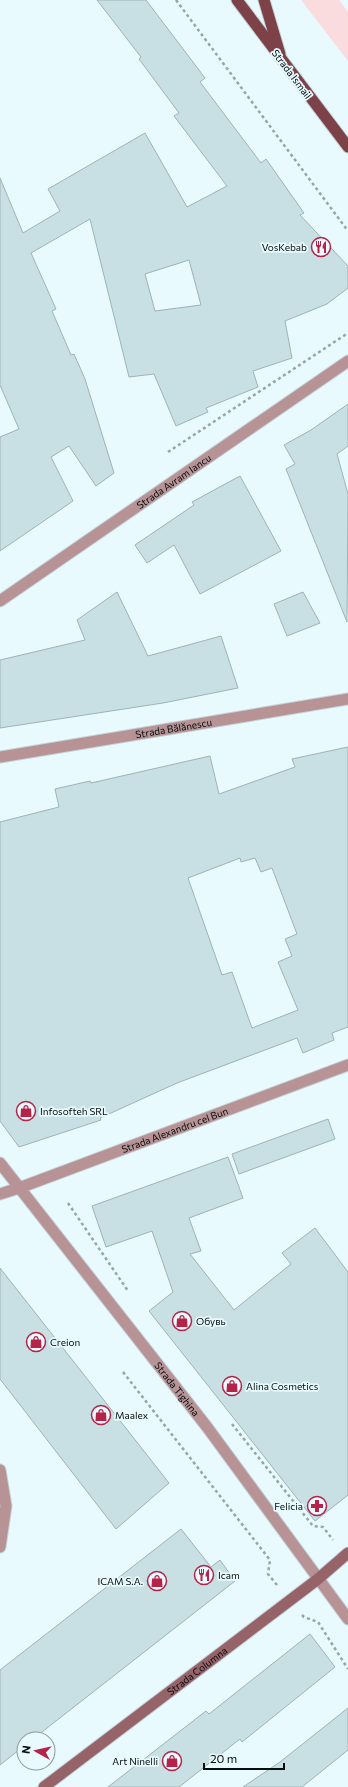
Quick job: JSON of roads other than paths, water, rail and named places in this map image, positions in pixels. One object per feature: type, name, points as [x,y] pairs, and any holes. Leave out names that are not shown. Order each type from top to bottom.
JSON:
[{"type":"main road","name":"Strada Ismail","points":[[237,0],[348,147]]},
{"type":"main road","points":[[264,0],[282,60]]},
{"type":"main road","name":"Strada Columna","points":[[44,1787],[291,1600],[318,1579],[346,1554]]},
{"type":"street","name":"Strada Avram Iancu","points":[[0,601],[348,361]]},
{"type":"street","name":"Strada Bălănescu","points":[[0,757],[348,698]]},
{"type":"street","name":"Strada Alexandru cel Bun","points":[[0,1194],[348,1065]]},
{"type":"street","name":"Strada Tighina","points":[[0,1163],[207,1427],[286,1532],[318,1579],[348,1619]]},
{"type":"street","points":[[0,1470],[6,1506],[0,1547]]},
{"type":"place","name":"VosKebab","points":[[321,247]]},
{"type":"place","name":"Infosofteh SRL","points":[[26,1111]]},
{"type":"place","name":"Обувь","points":[[182,1321]]},
{"type":"place","name":"Creion","points":[[36,1342]]},
{"type":"place","name":"Alina Cosmetics","points":[[232,1386]]},
{"type":"place","name":"Maalex","points":[[101,1415]]},
{"type":"place","name":"Felicia","points":[[317,1506]]},
{"type":"place","name":"Icam","points":[[204,1575]]},
{"type":"place","name":"ICAM S.A.","points":[[157,1581]]},
{"type":"place","name":"Art Ninelli","points":[[172,1761]]}]
